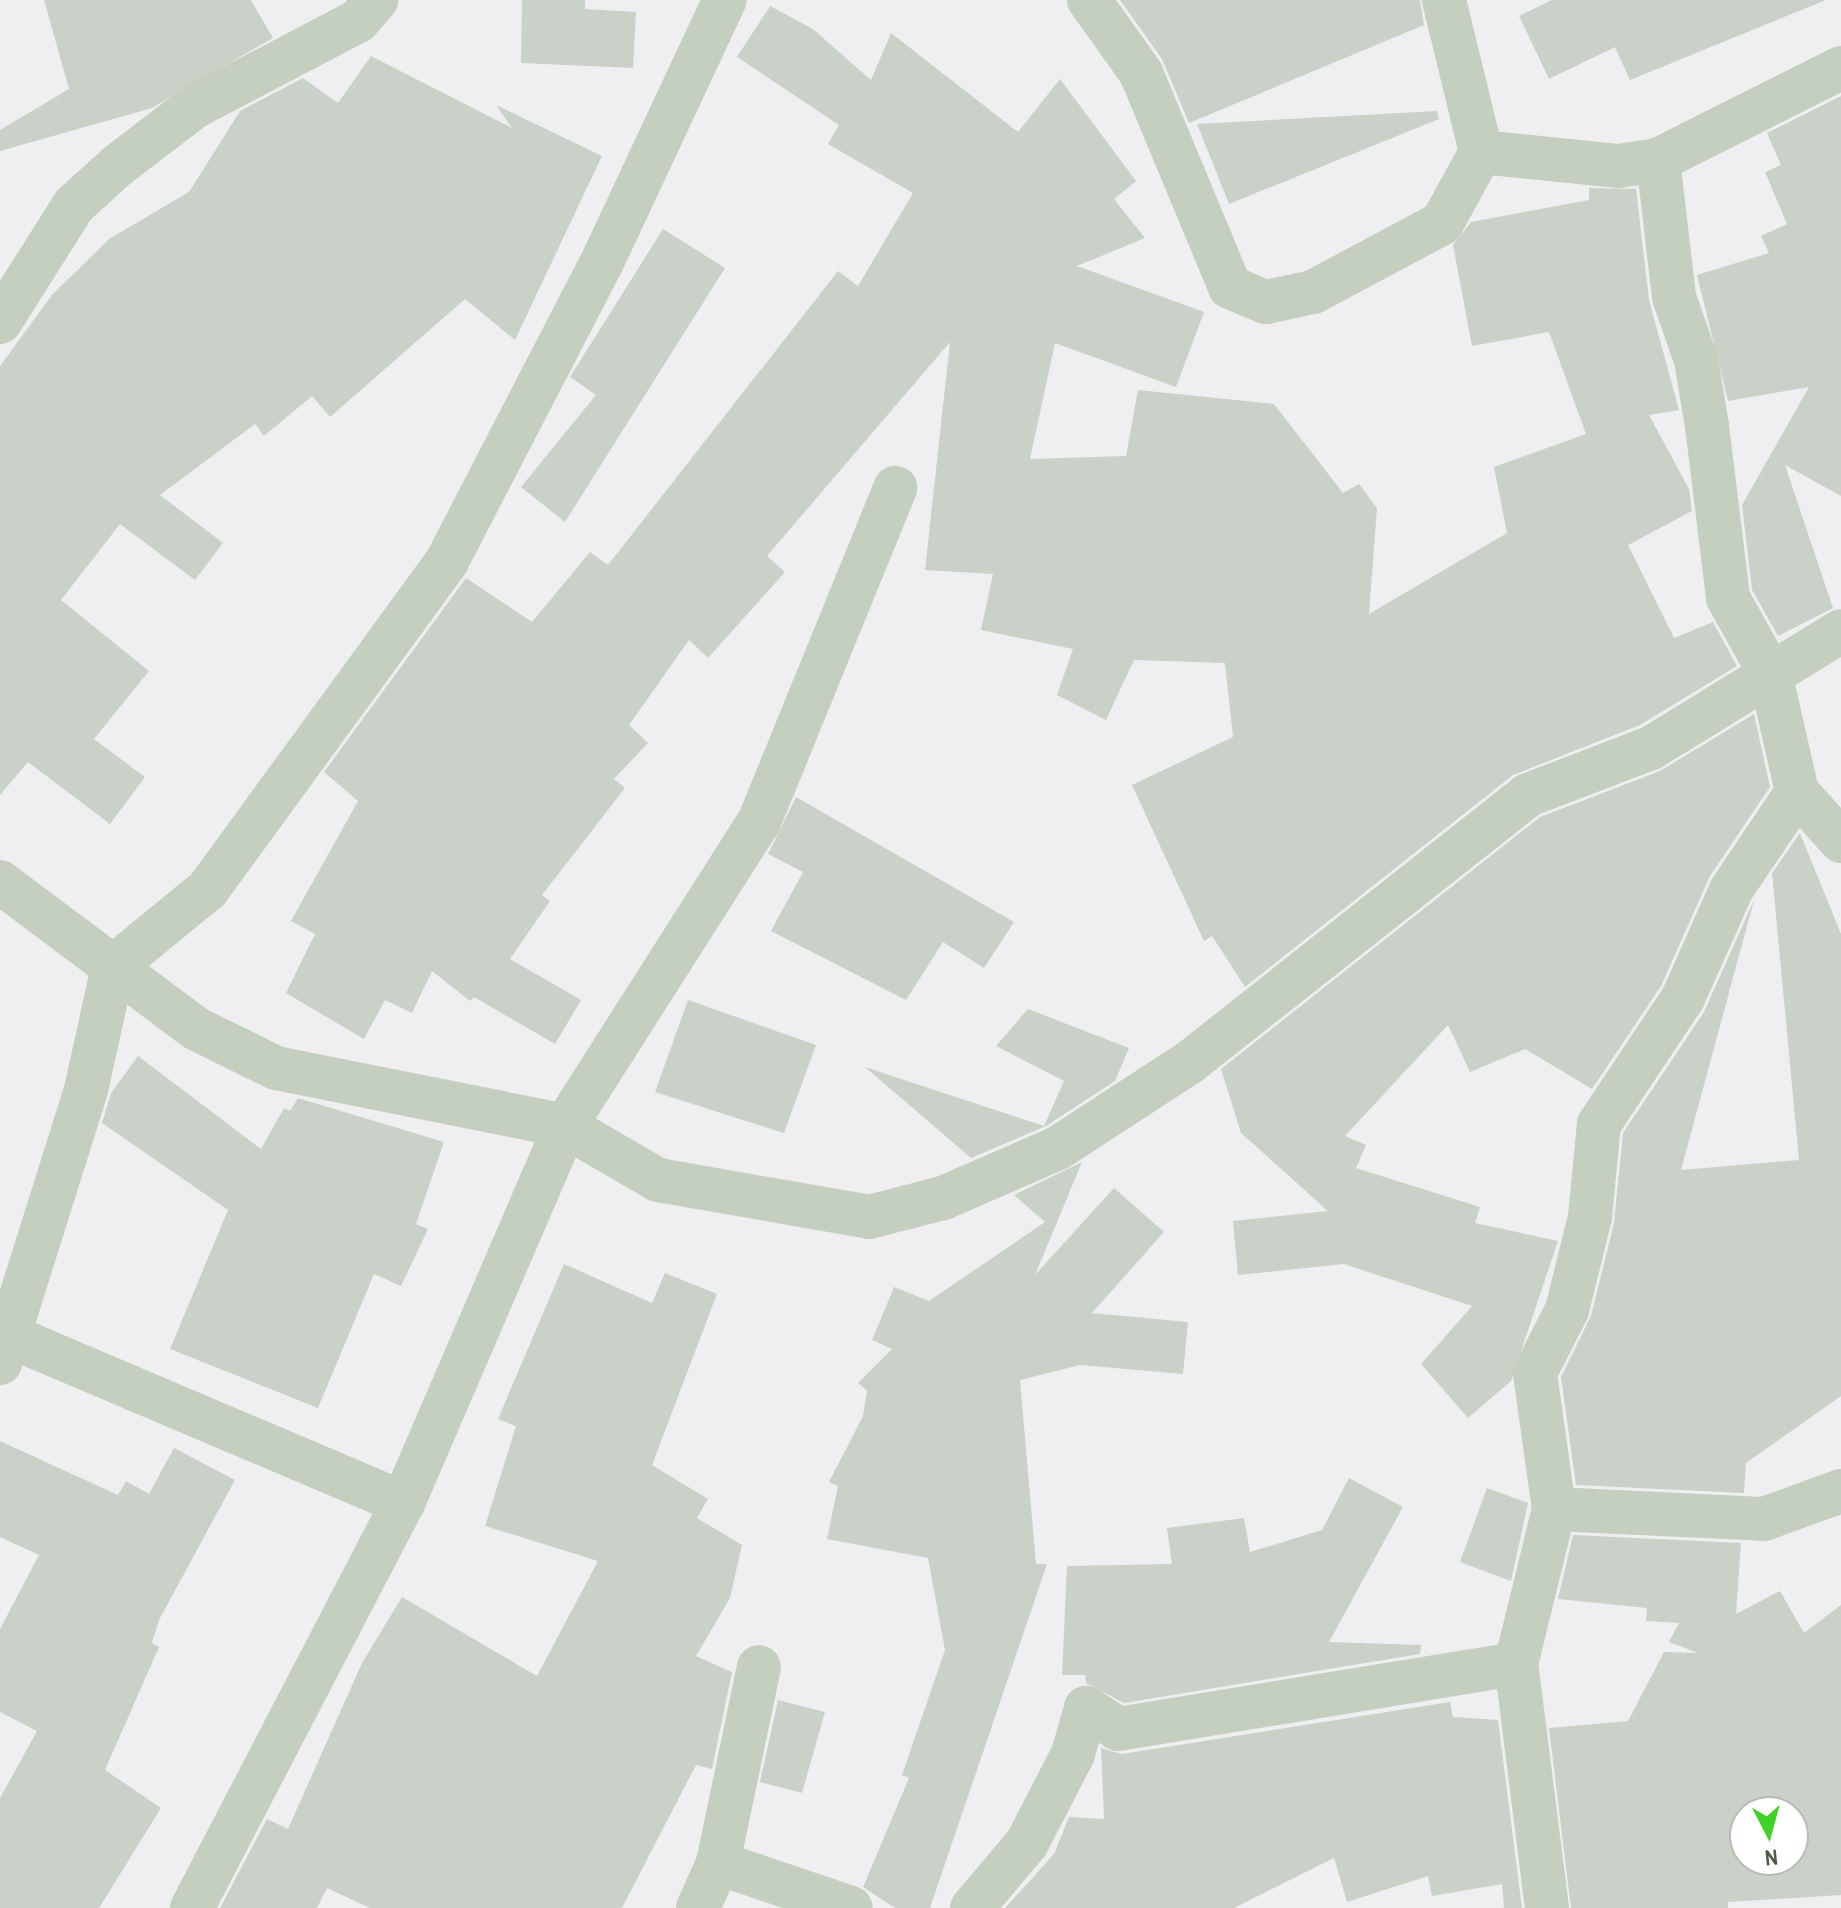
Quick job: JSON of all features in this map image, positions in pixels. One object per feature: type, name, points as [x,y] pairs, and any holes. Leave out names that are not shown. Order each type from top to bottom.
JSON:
[{"type":"street","points":[[0,322],[74,205],[117,166],[194,107],[358,21],[376,0]]},
{"type":"street","points":[[403,1503],[6,1350],[86,1090],[113,967],[208,889],[447,561],[602,262],[725,0]]},
{"type":"street","points":[[1089,0],[1141,73],[1230,287],[1266,302],[1313,292],[1382,261],[1442,223],[1481,152],[1444,0]]},
{"type":"street","points":[[1481,152],[1619,166],[1658,160],[1841,68]]},
{"type":"street","points":[[1658,160],[1674,297],[1696,360],[1707,426],[1728,598],[1770,673],[1797,792],[1841,841]]},
{"type":"street","points":[[192,1908],[403,1503],[565,1126],[759,822],[895,488]]},
{"type":"street","points":[[0,882],[195,1028],[276,1068],[565,1126],[658,1180],[869,1217],[943,1198],[1058,1148],[1190,1062],[1528,795],[1651,748],[1841,631]]},
{"type":"street","points":[[1547,1908],[1516,1664],[1554,1509],[1535,1373],[1567,1310],[1590,1217],[1599,1124],[1683,998],[1731,890],[1797,792]]},
{"type":"street","points":[[1554,1509],[1764,1519],[1841,1491]]},
{"type":"street","points":[[972,1908],[1027,1843],[1073,1754],[1086,1708],[1118,1729],[1516,1664]]},
{"type":"street","points":[[698,1908],[718,1863],[759,1667]]},
{"type":"street","points":[[718,1863],[851,1908]]},
{"type":"building","points":[[44,0],[251,0],[273,38],[152,108],[0,151],[0,130],[69,89]]},
{"type":"building","points":[[522,0],[585,0],[585,9],[636,12],[633,68],[521,63]]},
{"type":"building","points":[[1120,0],[1420,0],[1424,25],[1189,123],[1162,59]]},
{"type":"building","points":[[1552,0],[1826,0],[1630,80],[1615,47],[1549,79],[1519,16]]},
{"type":"building","points":[[770,6],[813,29],[871,80],[891,33],[1018,132],[1060,79],[1136,181],[1114,199],[1145,238],[1077,266],[1204,312],[1176,387],[1055,343],[1030,459],[1126,456],[1138,390],[1274,404],[1343,493],[1359,484],[1377,508],[1369,614],[1507,533],[1494,467],[1586,434],[1549,332],[1472,346],[1453,245],[1471,222],[1589,200],[1589,188],[1636,189],[1649,300],[1679,410],[1649,415],[1689,489],[1692,511],[1628,545],[1674,638],[1713,622],[1737,666],[1640,725],[1513,775],[1245,987],[1212,936],[1204,941],[1132,785],[1233,737],[1225,663],[1134,660],[1106,720],[1057,695],[1073,649],[981,630],[993,574],[925,570],[950,342],[767,556],[785,572],[708,658],[689,640],[629,725],[648,743],[614,779],[625,788],[542,895],[550,901],[510,959],[581,1000],[555,1044],[474,997],[470,1001],[432,971],[412,1013],[385,1000],[364,1039],[286,993],[315,934],[291,921],[358,801],[324,772],[466,578],[532,622],[590,552],[608,565],[838,271],[858,286],[913,193],[828,144],[839,125],[737,57]]},
{"type":"building","points":[[371,56],[512,128],[496,105],[602,156],[515,340],[465,299],[330,417],[312,396],[264,436],[255,424],[160,495],[223,543],[195,580],[120,524],[61,600],[149,671],[94,739],[145,777],[110,824],[28,762],[0,795],[0,366],[52,295],[109,239],[189,192],[240,111],[303,78],[338,103]]},
{"type":"building","points":[[1841,96],[1841,496],[1785,465],[1833,608],[1778,636],[1752,590],[1742,505],[1809,387],[1728,401],[1697,275],[1769,253],[1761,236],[1787,224],[1765,172],[1781,165],[1767,133]]},
{"type":"building","points":[[1437,111],[1439,119],[1229,204],[1197,124]]},
{"type":"building","points":[[663,229],[725,268],[565,522],[521,487],[596,395],[570,377]]},
{"type":"building","points":[[1754,714],[1770,787],[1710,876],[1661,986],[1592,1089],[1525,1049],[1470,1072],[1448,1025],[1345,1136],[1366,1145],[1356,1168],[1480,1207],[1475,1223],[1558,1241],[1511,1381],[1468,1418],[1421,1364],[1472,1306],[1344,1264],[1238,1275],[1233,1221],[1328,1211],[1241,1133],[1221,1069],[1540,817],[1660,771]]},
{"type":"building","points":[[796,797],[1014,922],[984,968],[943,942],[906,1000],[771,931],[803,872],[768,854]]},
{"type":"building","points":[[1800,833],[1841,934],[1841,1396],[1746,1463],[1744,1493],[1576,1485],[1561,1377],[1591,1316],[1614,1223],[1623,1133],[1704,1012],[1754,900],[1681,1170],[1799,1160],[1772,873]]},
{"type":"building","points":[[688,1000],[816,1045],[784,1133],[655,1092]]},
{"type":"building","points":[[1028,1009],[1129,1048],[1115,1081],[1046,1126],[971,1158],[865,1067],[1044,1126],[1064,1081],[996,1046]]},
{"type":"building","points":[[138,1056],[261,1149],[284,1108],[290,1111],[298,1098],[444,1142],[416,1224],[428,1229],[401,1286],[374,1274],[318,1408],[170,1349],[228,1210],[102,1123],[111,1093]]},
{"type":"building","points":[[1082,1162],[1035,1275],[1114,1188],[1164,1232],[1092,1313],[1188,1322],[1183,1374],[1080,1365],[1020,1380],[1036,1564],[1047,1564],[930,1908],[895,1908],[863,1887],[909,1778],[902,1775],[945,1650],[928,1558],[827,1539],[838,1486],[829,1482],[863,1416],[867,1391],[858,1383],[892,1349],[872,1340],[894,1287],[929,1301],[1045,1222],[1014,1195]]},
{"type":"building","points":[[564,1264],[652,1303],[665,1273],[717,1294],[652,1465],[708,1499],[697,1518],[742,1545],[730,1598],[696,1656],[732,1672],[712,1769],[696,1765],[622,1908],[370,1908],[327,1888],[317,1908],[220,1908],[267,1819],[288,1829],[362,1663],[402,1597],[537,1676],[598,1561],[485,1526],[516,1426],[498,1419]]},
{"type":"building","points":[[0,1441],[118,1495],[126,1481],[149,1494],[174,1448],[235,1480],[159,1620],[152,1643],[159,1647],[105,1770],[161,1808],[99,1908],[0,1908],[0,1798],[37,1731],[0,1712],[0,1629],[39,1555],[0,1537]]},
{"type":"building","points":[[1349,1478],[1403,1507],[1329,1642],[1421,1645],[1420,1654],[1124,1703],[1086,1683],[1085,1675],[1062,1675],[1067,1566],[1172,1564],[1167,1528],[1244,1518],[1250,1552],[1322,1530]]},
{"type":"building","points":[[1487,1488],[1528,1503],[1511,1581],[1460,1562]]},
{"type":"building","points":[[1573,1535],[1741,1543],[1736,1614],[1780,1591],[1804,1633],[1841,1605],[1841,1895],[1728,1902],[1728,1908],[1571,1908],[1549,1728],[1628,1721],[1664,1652],[1698,1653],[1669,1642],[1679,1623],[1646,1621],[1647,1608],[1558,1599]]},
{"type":"building","points":[[778,1700],[825,1712],[802,1793],[760,1782]]},
{"type":"building","points":[[1450,1702],[1453,1717],[1498,1720],[1522,1908],[1504,1908],[1502,1884],[1432,1896],[1428,1876],[1347,1902],[1334,1858],[1234,1908],[1005,1908],[1054,1854],[1069,1817],[1104,1819],[1101,1748],[1122,1754]]}]
